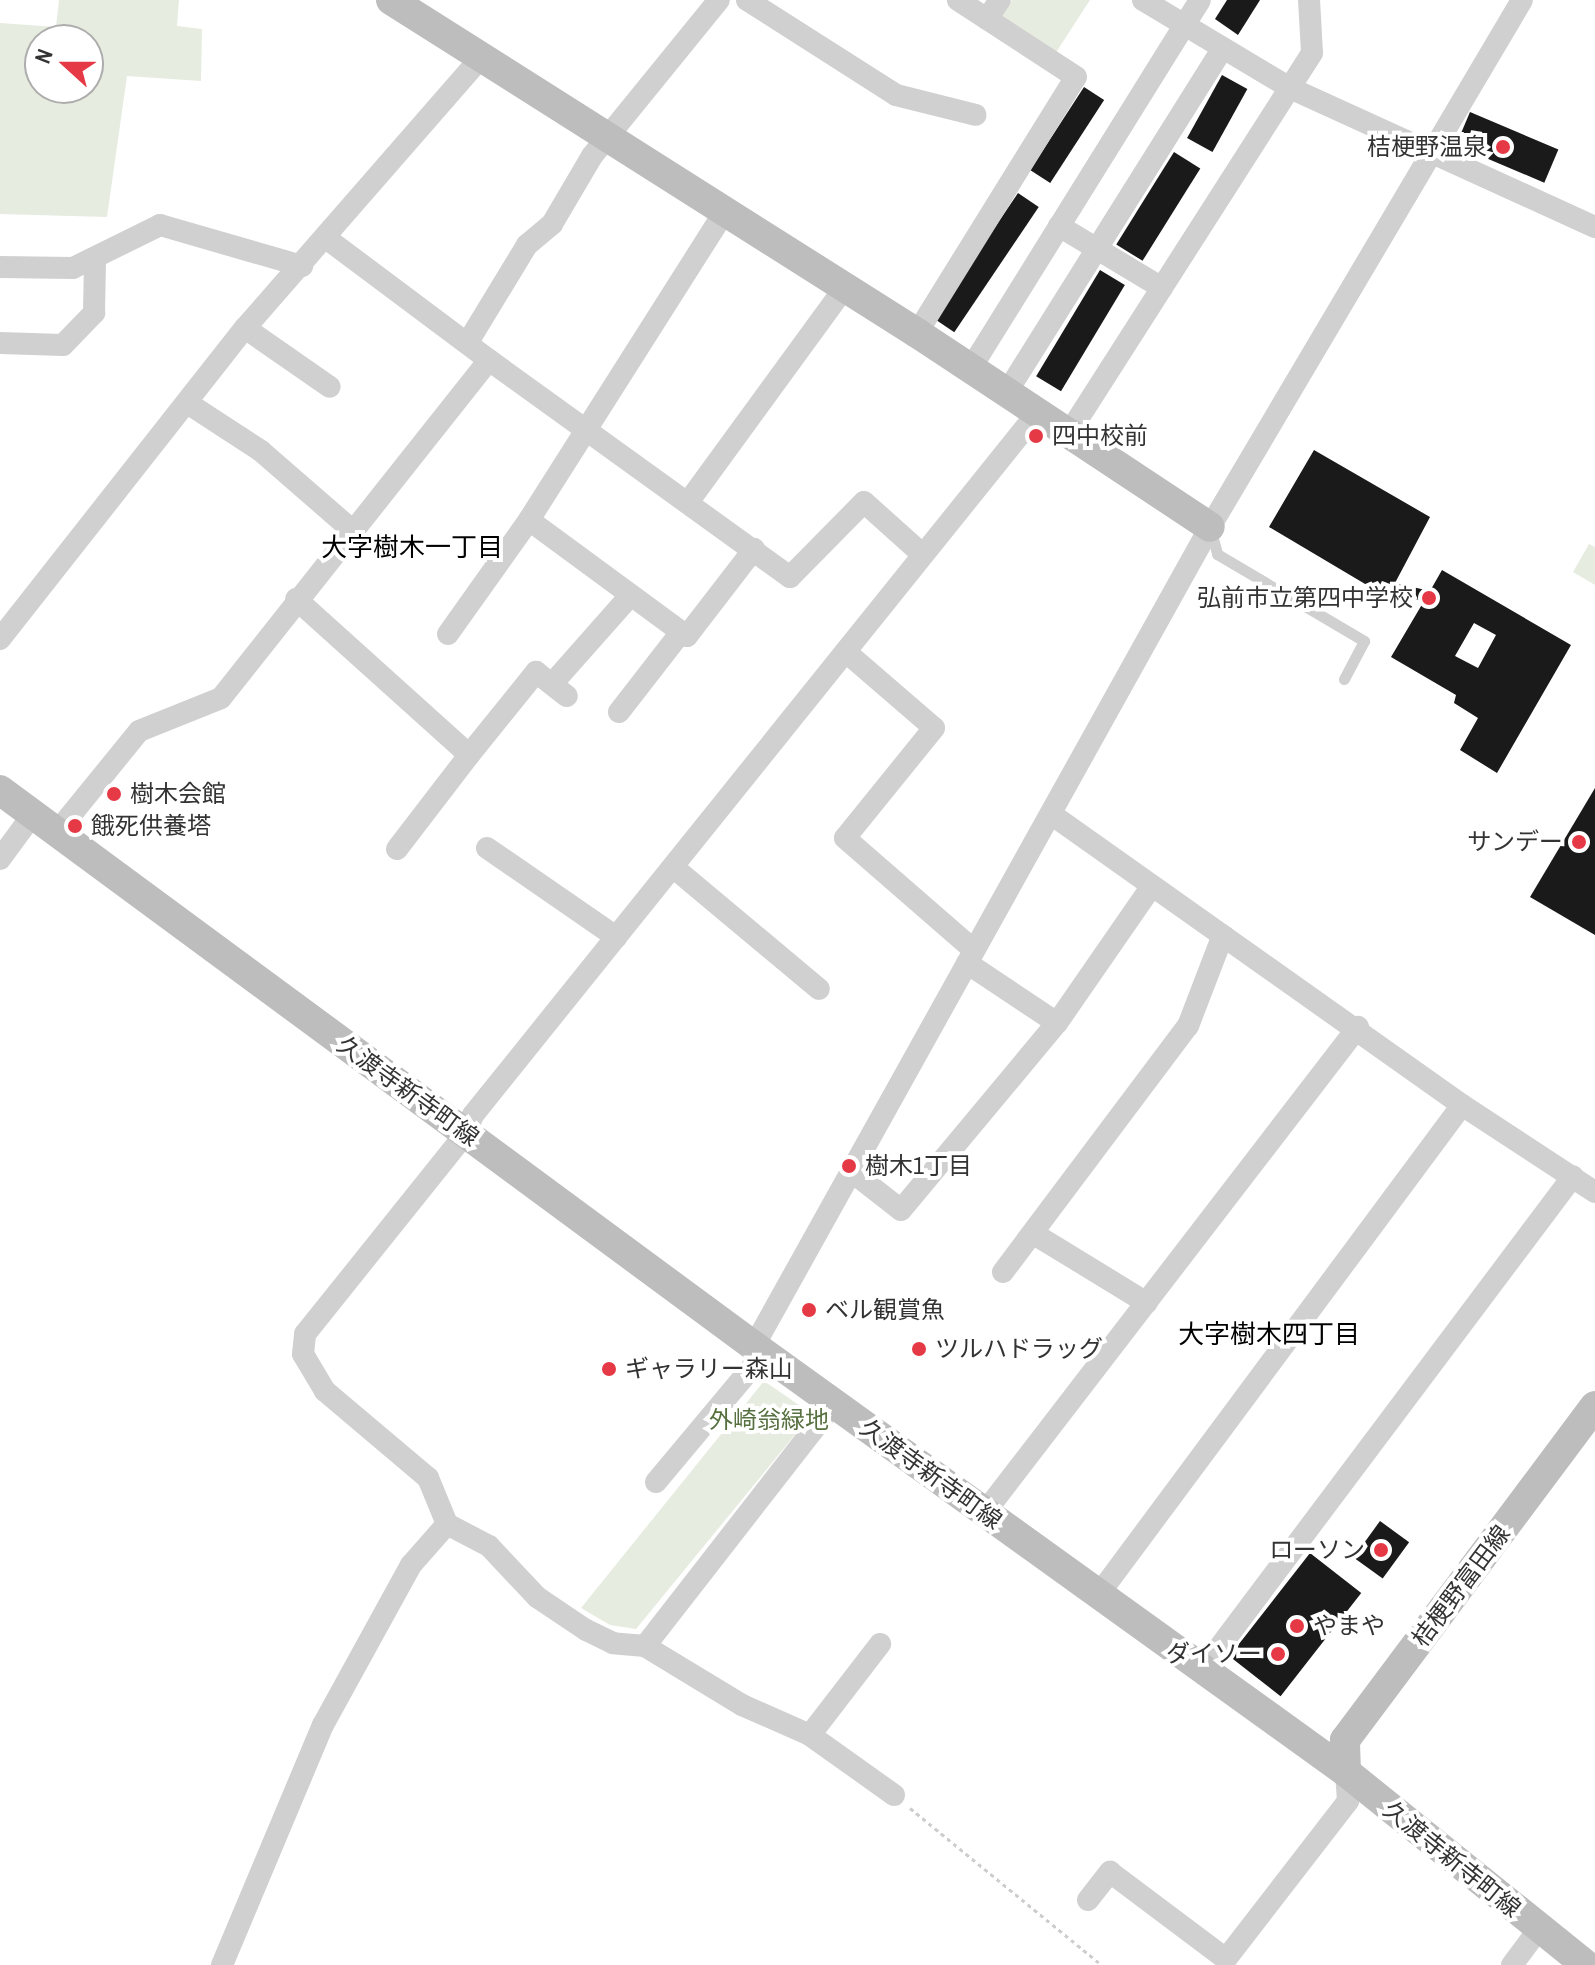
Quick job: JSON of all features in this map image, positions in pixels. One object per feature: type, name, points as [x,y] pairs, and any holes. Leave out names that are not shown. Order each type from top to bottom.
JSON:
[{"type":"main road","points":[[391,0],[917,333],[1210,527]]},
{"type":"main road","name":"久渡寺新寺町線","points":[[0,790],[759,1349],[1346,1772],[1538,1930],[1586,1965]]},
{"type":"main road","name":"桔梗野富田線","points":[[1346,1772],[1345,1740],[1595,1406]]},
{"type":"street","points":[[468,342],[527,245],[552,224],[608,137],[719,0]]},
{"type":"street","points":[[747,0],[896,95],[976,115]]},
{"type":"street","points":[[917,333],[1076,77],[958,0]]},
{"type":"street","points":[[987,19],[1000,0]]},
{"type":"street","points":[[1143,0],[1290,88],[1595,227]]},
{"type":"street","points":[[971,368],[1200,0]]},
{"type":"street","points":[[1069,433],[1312,53],[1309,0]]},
{"type":"street","points":[[656,1482],[759,1349],[851,1171],[1210,527],[1522,0]]},
{"type":"street","points":[[1007,392],[1223,48]]},
{"type":"street","points":[[0,639],[189,404],[245,328],[481,57]]},
{"type":"street","points":[[448,634],[529,520],[725,211]]},
{"type":"street","points":[[0,267],[73,268],[160,225],[302,266]]},
{"type":"street","points":[[1059,226],[1162,288]]},
{"type":"street","points":[[326,238],[585,433],[689,501],[790,577],[864,502],[923,555]]},
{"type":"street","points":[[0,343],[63,345],[94,313],[95,259]]},
{"type":"street","points":[[689,501],[845,287]]},
{"type":"street","points":[[245,328],[330,387]]},
{"type":"street","points":[[57,832],[139,731],[221,698],[296,599],[489,360]]},
{"type":"street","points":[[189,404],[261,451],[352,530]]},
{"type":"street","points":[[894,1795],[810,1735],[742,1705],[645,1646],[613,1643],[586,1630],[537,1597],[489,1546],[447,1524],[428,1478],[325,1391],[303,1354],[305,1334],[466,1133],[473,1115],[1038,412]]},
{"type":"street","points":[[529,520],[629,597],[687,636],[754,549]]},
{"type":"street","points":[[397,849],[536,672],[559,690],[629,597]]},
{"type":"street","points":[[296,599],[469,755]]},
{"type":"street","points":[[619,712],[681,632]]},
{"type":"street","points":[[846,652],[934,728],[845,838],[971,957],[1057,1023]]},
{"type":"street","points":[[0,859],[33,814]]},
{"type":"street","points":[[1051,814],[1151,887],[1358,1027],[1462,1105],[1595,1192]]},
{"type":"street","points":[[487,848],[616,937]]},
{"type":"street","points":[[673,867],[819,989]]},
{"type":"street","points":[[851,1171],[901,1210],[1057,1023],[1151,887]]},
{"type":"street","points":[[1003,1272],[1188,1026],[1223,935]]},
{"type":"street","points":[[985,1512],[1358,1027]]},
{"type":"street","points":[[1099,1594],[1462,1105]]},
{"type":"street","points":[[1203,1669],[1573,1176]]},
{"type":"street","points":[[1034,1234],[1147,1303]]},
{"type":"street","points":[[645,1646],[834,1403]]},
{"type":"street","points":[[222,1965],[323,1725],[411,1565],[447,1524]]},
{"type":"street","points":[[810,1735],[880,1644]]},
{"type":"street","points":[[1088,1900],[1110,1872],[1226,1959],[1348,1801],[1346,1772]]},
{"type":"street","points":[[1512,1965],[1538,1930]]},
{"type":"lane","points":[[1210,527],[1217,554],[1364,641],[1344,679]]},
{"type":"path","points":[[894,1795],[1102,1965]]},
{"type":"green space","points":[[59,0],[179,0],[177,26],[202,29],[201,81],[127,76],[107,217],[0,214],[0,23],[24,25],[24,104],[104,104],[104,24],[56,24]]},
{"type":"green space","points":[[1012,0],[1090,0],[1055,54],[1000,19]]},
{"type":"green space","points":[[1589,544],[1595,547],[1595,585],[1573,572]]},
{"type":"green space","name":"外崎翁緑地","points":[[764,1381],[812,1414],[636,1629],[610,1625],[581,1608]]},
{"type":"building","points":[[1227,0],[1260,0],[1238,35],[1215,19]]},
{"type":"building","points":[[1222,75],[1247,89],[1212,152],[1187,138]]},
{"type":"building","points":[[1084,87],[1104,100],[1050,183],[1030,170]]},
{"type":"building","name":"桔梗野温泉","points":[[1470,112],[1558,150],[1544,183],[1456,145]]},
{"type":"building","points":[[1174,152],[1200,168],[1143,261],[1116,244]]},
{"type":"building","points":[[1018,193],[1039,207],[954,332],[934,318]]},
{"type":"building","points":[[1100,270],[1125,285],[1061,391],[1036,376]]},
{"type":"building","points":[[1314,450],[1430,517],[1395,583],[1430,591],[1442,570],[1571,645],[1497,773],[1460,750],[1478,718],[1454,703],[1456,695],[1391,657],[1424,601],[1389,593],[1387,597],[1269,527]],"holes":[[[1474,623],[1496,635],[1478,668],[1455,656]]]},
{"type":"building","name":"サンデー","points":[[1595,788],[1595,935],[1530,897]]},
{"type":"building","name":"ローソン","points":[[1380,1521],[1409,1542],[1383,1579],[1354,1557]]},
{"type":"building","name":"やまや","points":[[1310,1553],[1361,1593],[1281,1696],[1229,1656]]},
{"type":"place","name":"桔梗野温泉","points":[[1503,147]]},
{"type":"place","name":"四中校前","points":[[1036,436]]},
{"type":"place","name":"弘前市立第四中学校","points":[[1429,598]]},
{"type":"place","name":"樹木会館","points":[[114,794]]},
{"type":"place","name":"餓死供養塔","points":[[75,826]]},
{"type":"place","name":"サンデー","points":[[1579,842]]},
{"type":"place","name":"樹木1丁目","points":[[849,1166]]},
{"type":"place","name":"ベル観賞魚","points":[[809,1310]]},
{"type":"place","name":"ツルハドラッグ","points":[[919,1349]]},
{"type":"place","name":"ギャラリー森山","points":[[609,1369]]},
{"type":"place","name":"ローソン","points":[[1381,1550]]},
{"type":"place","name":"やまや","points":[[1297,1626]]},
{"type":"place","name":"ダイソー","points":[[1278,1654]]},
{"type":"district","name":"大字樹木一丁目","points":[[412,547]]},
{"type":"district","name":"大字樹木四丁目","points":[[1269,1334]]}]
